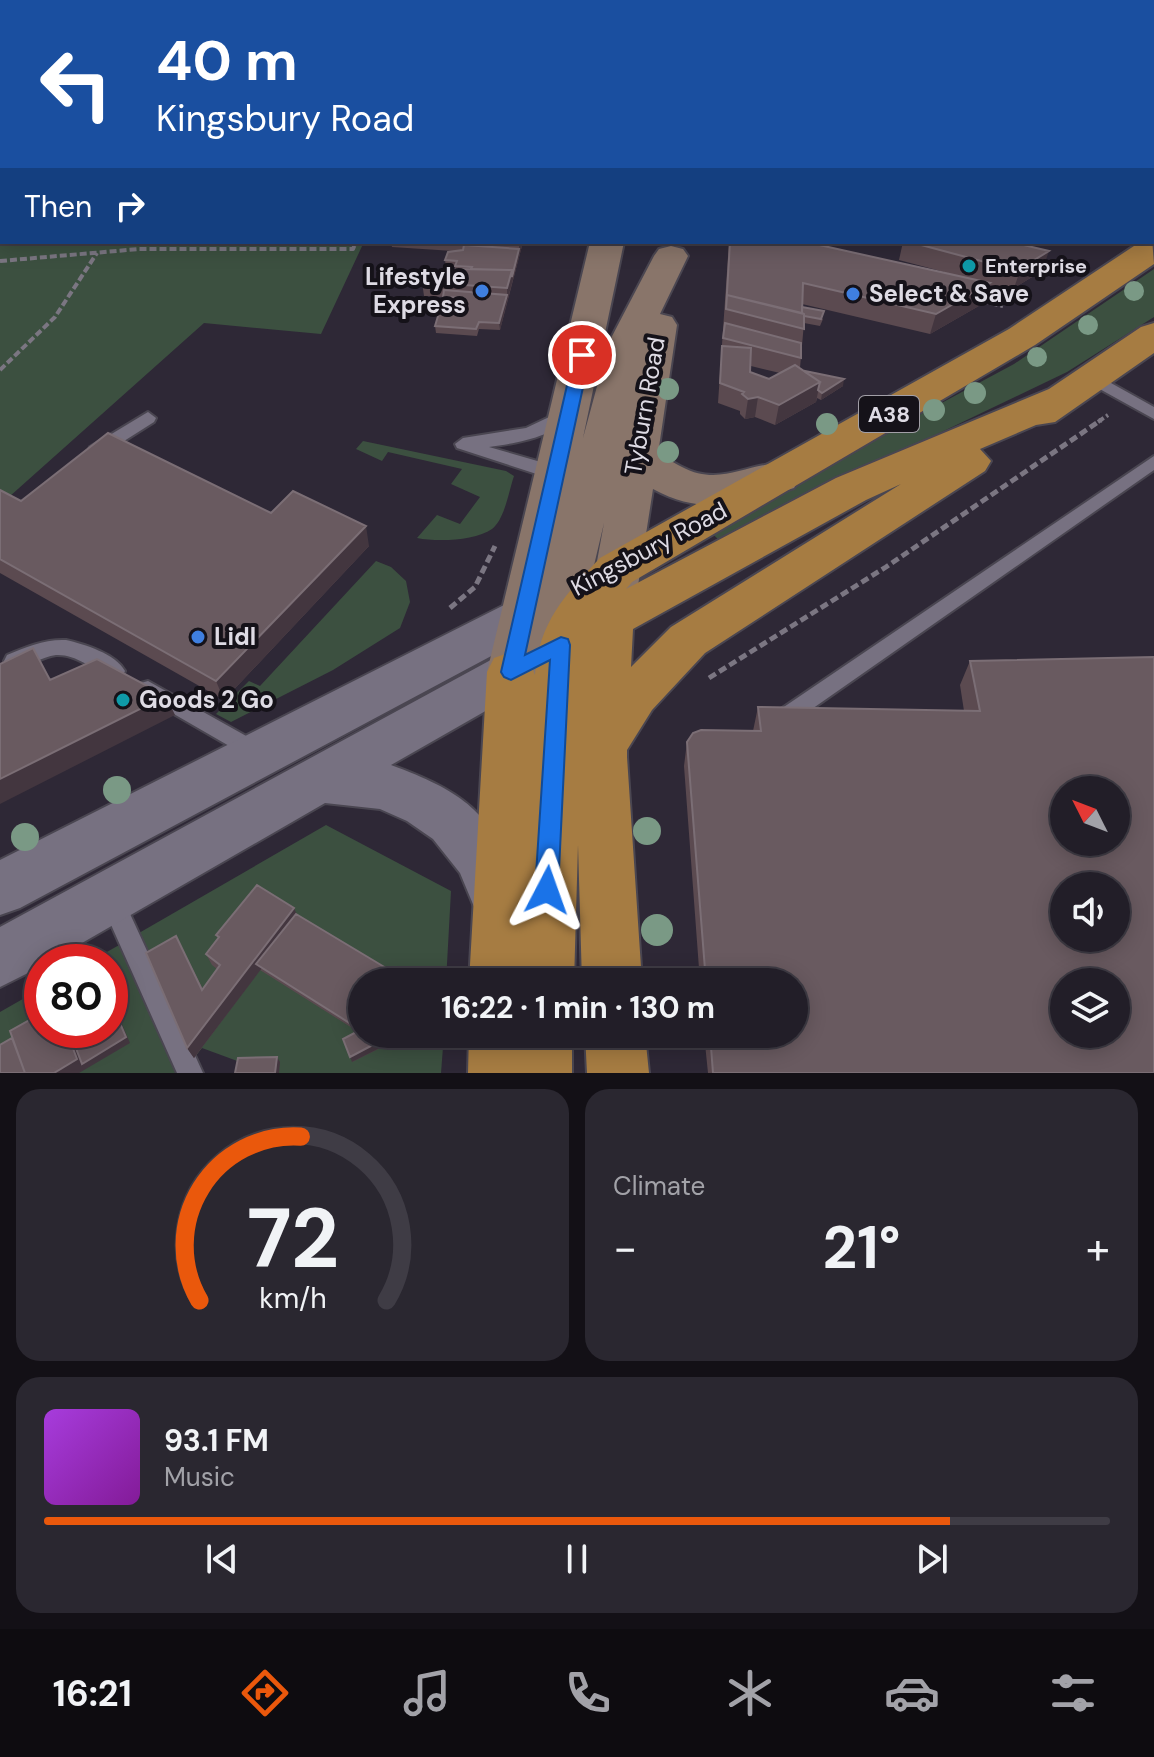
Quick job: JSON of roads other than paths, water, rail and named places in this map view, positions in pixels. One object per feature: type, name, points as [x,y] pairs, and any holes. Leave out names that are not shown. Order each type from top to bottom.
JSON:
[{"type":"highway","name":"Kingsbury Road","points":[[616,570],[1022,337],[1149,254]]},
{"type":"highway","points":[[601,748],[635,695],[688,640],[953,472],[1154,335]]},
{"type":"highway","points":[[611,968],[601,748],[610,619],[851,489],[1079,387]]},
{"type":"highway","name":"Tyburn Road","points":[[544,968],[549,619],[583,607],[616,570]]},
{"type":"highway","points":[[499,968],[511,672]]},
{"type":"highway","points":[[499,1048],[499,1073]]},
{"type":"highway","points":[[541,1073],[542,1048]]},
{"type":"highway","points":[[616,1048],[618,1073]]},
{"type":"main road","name":"Tyburn Road","points":[[607,244],[604,429],[616,570],[610,619]]},
{"type":"main road","name":"Tyburn Road","points":[[549,619],[555,474],[604,429],[672,249]]},
{"type":"main road","points":[[549,619],[588,508],[604,429],[649,468],[677,483],[705,491],[729,491],[786,475]]},
{"type":"street","name":"Kingsbury Road","points":[[0,889],[260,754],[549,619],[610,619]]},
{"type":"street","name":"Kingsbury Road","points":[[4,945],[111,897],[511,672],[549,619]]},
{"type":"street","points":[[321,780],[384,786],[426,804],[452,822],[480,856],[500,902]]},
{"type":"lane","points":[[1079,387],[1130,399],[1154,414]]},
{"type":"lane","points":[[76,467],[148,418]]},
{"type":"lane","points":[[555,474],[463,444],[527,436],[551,426],[604,429]]},
{"type":"lane","points":[[782,719],[1154,462]]},
{"type":"lane","points":[[8,664],[47,647],[76,648],[260,754]]},
{"type":"lane","points":[[111,897],[190,1073]]},
{"type":"place","name":"Enterprise","points":[[969,266]]},
{"type":"place","name":"Lifestyle Express","points":[[482,291]]},
{"type":"place","name":"Select & Save","points":[[853,294]]},
{"type":"place","name":"Lidl","points":[[198,637]]},
{"type":"place","name":"Goods 2 Go","points":[[123,700]]}]
